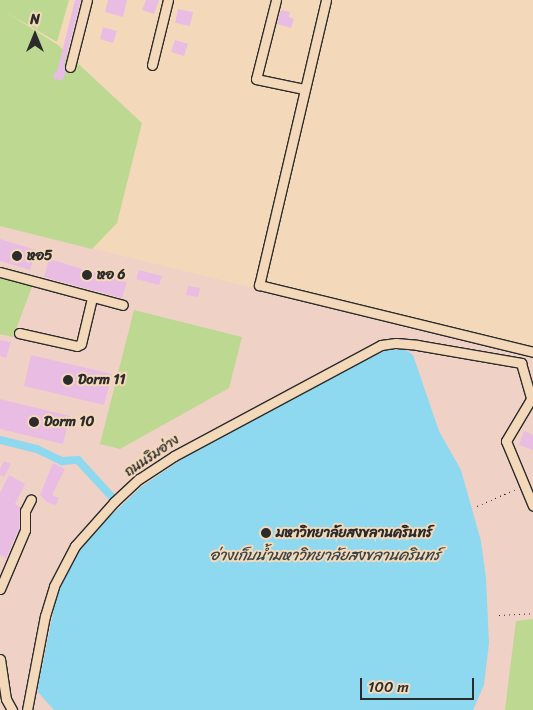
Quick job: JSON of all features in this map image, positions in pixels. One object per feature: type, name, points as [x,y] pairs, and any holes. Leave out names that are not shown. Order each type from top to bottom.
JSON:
[{"type":"street","points":[[70,67],[87,0]]},
{"type":"street","points":[[152,65],[168,0]]},
{"type":"street","points":[[276,0],[256,79],[304,89]]},
{"type":"street","points":[[326,0],[259,285],[533,352]]},
{"type":"street","points":[[0,272],[122,306]]},
{"type":"street","points":[[19,332],[77,346],[80,344],[92,298]]},
{"type":"street","name":"ถนนริมอ่าง","points":[[27,710],[44,616],[54,586],[75,546],[114,502],[139,479],[174,456],[369,350],[385,344],[417,345],[521,362],[532,400]]},
{"type":"street","points":[[532,400],[506,441],[533,506]]},
{"type":"street","points":[[1,585],[25,530],[25,511],[31,499]]},
{"type":"street","points":[[0,660],[6,699],[12,710]]},
{"type":"path","points":[[477,506],[523,485]]},
{"type":"path","points":[[499,615],[533,613]]},
{"type":"shaded area","name":"มหาวิทยาลัยสงขลานครินทร์","points":[[0,226],[533,356],[533,710],[0,710]]},
{"type":"green space","points":[[0,0],[69,0],[57,42],[4,11],[58,45],[142,123],[117,223],[92,249],[0,226]]},
{"type":"green space","points":[[0,275],[33,284],[13,337],[0,334]]},
{"type":"green space","points":[[134,310],[242,337],[229,388],[120,449],[100,444]]},
{"type":"green space","points":[[533,619],[533,710],[505,710],[516,621]]},
{"type":"water","name":"อ่างเก็บน้ำมหาวิทยาลัยสงขลานครินทร์","points":[[387,350],[406,350],[413,355],[439,431],[461,470],[481,541],[486,578],[489,643],[484,685],[473,710],[54,710],[37,691],[57,594],[77,554],[102,524],[141,487],[191,453],[342,371]]},
{"type":"building","points":[[75,0],[81,0],[64,65],[66,72],[62,81],[53,78],[55,72],[57,72]]},
{"type":"building","points":[[108,0],[127,0],[123,17],[105,12]]},
{"type":"building","points":[[146,0],[159,0],[154,14],[142,10]]},
{"type":"building","points":[[178,9],[193,12],[190,26],[175,23]]},
{"type":"building","points":[[281,10],[290,12],[289,17],[294,19],[291,28],[277,24]]},
{"type":"building","points":[[103,27],[117,31],[113,43],[100,39]]},
{"type":"building","points":[[175,40],[188,44],[184,56],[171,52]]},
{"type":"building","name":"หอ5","points":[[0,239],[36,250],[30,270],[0,261]]},
{"type":"building","points":[[49,259],[127,282],[122,298],[44,277]]},
{"type":"building","points":[[139,270],[162,276],[159,285],[136,279]]},
{"type":"building","points":[[188,286],[200,288],[198,297],[186,295]]},
{"type":"building","points":[[0,340],[11,342],[6,358],[0,356]]},
{"type":"building","name":"Dorm 11","points":[[31,355],[112,374],[104,405],[24,386]]},
{"type":"building","name":"Dorm 10","points":[[0,399],[70,416],[63,444],[0,429]]},
{"type":"building","points":[[524,431],[533,435],[533,450],[519,445]]},
{"type":"building","points":[[4,461],[11,464],[4,477],[0,475],[0,469]]},
{"type":"building","points":[[53,463],[65,469],[52,495],[59,498],[56,505],[48,503],[40,495]]},
{"type":"building","points":[[9,475],[25,484],[15,504],[20,507],[19,529],[6,558],[0,555],[0,493]]},
{"type":"waterway","points":[[0,440],[37,449],[62,461],[78,460],[111,496]]},
{"type":"place","name":"หอ5","points":[[17,256]]},
{"type":"place","name":"หอ 6","points":[[87,275]]},
{"type":"place","name":"Dorm 11","points":[[68,380]]},
{"type":"place","name":"Dorm 10","points":[[34,422]]},
{"type":"place","name":"มหาวิทยาลัยสงขลานครินทร์","points":[[266,533]]}]
